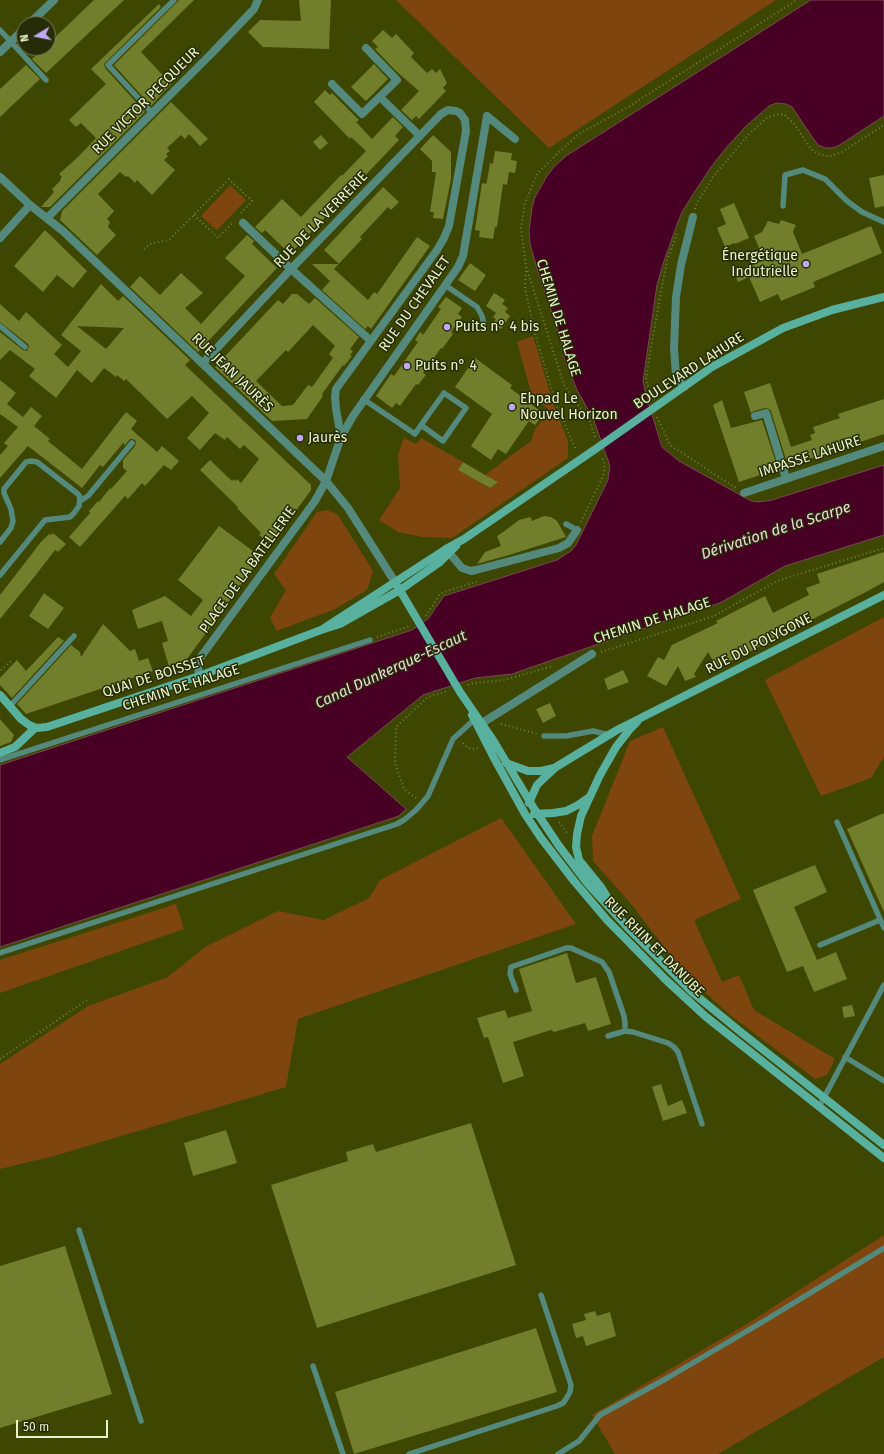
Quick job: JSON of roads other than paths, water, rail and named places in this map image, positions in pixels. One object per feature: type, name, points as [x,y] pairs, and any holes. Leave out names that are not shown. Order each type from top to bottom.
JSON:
[{"type":"main road","name":"BOULEVARD LAHURE","points":[[395,582],[447,551],[598,448],[712,367],[783,328],[832,310],[884,297]]},
{"type":"main road","name":"BOULEVARD LAHURE","points":[[400,590],[440,562],[447,551]]},
{"type":"main road","name":"RUE JEAN JAURÈS","points":[[395,582],[460,692]]},
{"type":"main road","name":"QUAI DE BOISSET","points":[[321,630],[395,582]]},
{"type":"main road","name":"QUAI DE BOISSET","points":[[35,728],[47,727],[199,676],[321,630],[336,626],[348,621],[400,590]]},
{"type":"main road","name":"RUE DU POLYGONE","points":[[590,796],[578,805],[566,811],[553,814],[525,814],[535,788],[540,781],[556,767],[624,726],[884,595]]},
{"type":"main road","name":"RUE RHIN ET DANUBE","points":[[460,692],[538,814],[580,873],[620,919],[692,992],[884,1145]]},
{"type":"main road","points":[[0,695],[25,722],[35,728],[15,747],[0,753]]},
{"type":"main road","name":"RUE DU POLYGONE","points":[[620,919],[606,894],[582,865],[578,855],[576,841],[579,825],[590,796],[616,747],[630,730],[646,716]]},
{"type":"main road","name":"RUE RHIN ET DANUBE","points":[[478,720],[486,744],[525,814],[551,852],[578,887],[607,920],[666,980],[705,1016],[884,1158]]},
{"type":"main road","name":"RUE DU POLYGONE","points":[[506,763],[528,771],[541,771],[556,767]]},
{"type":"street","points":[[37,16],[54,0]]},
{"type":"street","name":"RUE VICTOR PECQUEUR","points":[[48,218],[254,9],[258,0]]},
{"type":"street","points":[[0,52],[16,37]]},
{"type":"street","points":[[332,84],[362,114],[397,80],[366,48]]},
{"type":"street","points":[[380,97],[420,136]]},
{"type":"street","name":"RUE DE LA VERRERIE","points":[[203,363],[291,269],[445,111],[456,111],[463,117],[465,136],[449,226],[437,250],[370,341]]},
{"type":"street","name":"RUE DU CHEVALET","points":[[326,481],[341,438],[352,416],[458,267],[463,256],[487,116],[514,139]]},
{"type":"street","name":"RUE JEAN JAURÈS","points":[[0,177],[30,206],[48,218],[63,231],[326,481],[348,508],[395,582]]},
{"type":"street","points":[[0,238],[30,206]]},
{"type":"street","points":[[684,387],[676,376],[674,348],[676,304],[681,265],[693,217]]},
{"type":"street","points":[[243,223],[370,341],[336,389],[336,409],[341,438]]},
{"type":"street","points":[[755,416],[766,413],[786,478]]},
{"type":"street","name":"IMPASSE LAHURE","points":[[744,493],[884,446]]},
{"type":"street","name":"PLACE DE LA BATELLERIE","points":[[199,676],[198,666],[200,658],[310,508],[326,481]]},
{"type":"street","points":[[447,551],[462,568],[471,571],[559,548],[568,543],[577,530]]},
{"type":"street","name":"CHEMIN DE HALAGE","points":[[478,720],[494,716],[592,654]]},
{"type":"lane","points":[[152,113],[108,65],[174,0]]},
{"type":"lane","points":[[0,30],[46,80]]},
{"type":"lane","points":[[782,206],[785,175],[803,170],[825,179],[847,201],[862,212],[884,222]]},
{"type":"lane","points":[[445,285],[476,307],[482,316],[484,324]]},
{"type":"lane","points":[[0,326],[25,347]]},
{"type":"lane","points":[[363,399],[415,434],[421,425],[444,393],[466,408],[443,441],[421,425]]},
{"type":"lane","points":[[0,575],[45,520],[70,517],[76,510],[80,501],[88,496],[132,443]]},
{"type":"lane","points":[[0,542],[11,528],[14,521],[4,489],[26,462],[37,462],[78,494],[80,501]]},
{"type":"lane","points":[[566,524],[577,530]]},
{"type":"lane","points":[[10,706],[74,636]]},
{"type":"lane","name":"CHEMIN DE HALAGE","points":[[0,760],[370,640]]},
{"type":"lane","points":[[0,953],[397,824],[411,815],[428,796],[448,747],[457,734],[478,720]]},
{"type":"lane","points":[[544,736],[566,736],[593,731],[609,735]]},
{"type":"lane","points":[[837,822],[884,928]]},
{"type":"lane","points":[[820,945],[880,920]]},
{"type":"lane","points":[[516,990],[510,974],[511,967],[566,948],[571,948],[602,962],[609,972],[624,1016],[625,1031]]},
{"type":"lane","points":[[819,1107],[884,985]]},
{"type":"lane","points":[[608,1036],[625,1031],[633,1032],[661,1040],[674,1046],[678,1052],[702,1124]]},
{"type":"lane","points":[[845,1057],[884,1081]]},
{"type":"lane","points":[[79,1230],[141,1421]]},
{"type":"lane","points":[[558,1454],[579,1441],[600,1415],[697,1361],[884,1248]]},
{"type":"lane","points":[[409,1454],[563,1404],[570,1392],[571,1385],[541,1295]]},
{"type":"lane","points":[[313,1366],[343,1454]]},
{"type":"water","points":[[811,0],[884,0],[884,116],[838,146],[832,148],[826,148],[818,145],[792,107],[786,104],[776,103],[769,106],[746,126],[711,167],[682,212],[657,285],[643,381],[662,447],[679,461],[751,501],[759,502],[772,500],[884,465],[884,535],[785,566],[720,603],[512,674],[475,678],[423,695],[347,757],[406,809],[399,816],[0,947],[0,765],[412,630],[428,619],[444,596],[557,560],[571,551],[576,545],[608,480],[610,466],[593,418],[577,390],[563,355],[564,349],[530,244],[529,231],[535,197],[547,176],[566,156]]},
{"type":"place","name":"Énergétique Indutrielle","points":[[806,264]]},
{"type":"place","name":"Puits n° 4 bis","points":[[447,327]]},
{"type":"place","name":"Puits n° 4","points":[[407,366]]},
{"type":"place","name":"Ehpad Le Nouvel Horizon","points":[[512,407]]},
{"type":"place","name":"Jaurès","points":[[300,438]]},
{"type":"water label","name":"Dérivation de la Scarpe","points":[[776,531]]},
{"type":"water label","name":"Canal Dunkerque-Escaut","points":[[391,670]]}]
